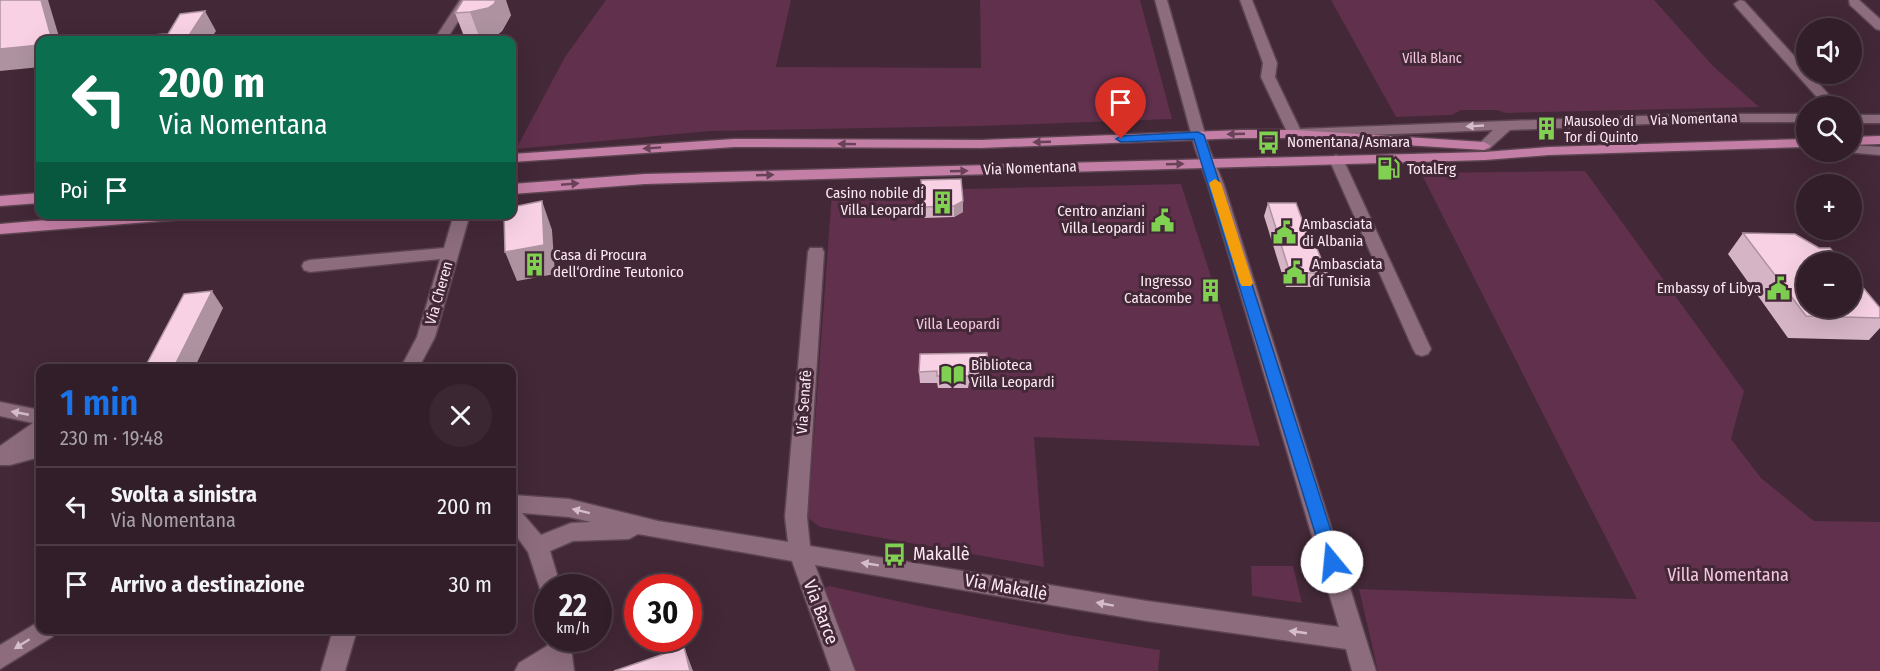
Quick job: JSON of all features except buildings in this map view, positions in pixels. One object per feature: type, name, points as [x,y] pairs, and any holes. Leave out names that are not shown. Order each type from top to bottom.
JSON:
[{"type":"main road","name":"Via Nomentana","points":[[516,158],[718,144],[981,144],[1198,135],[1295,134],[1549,151]]},
{"type":"main road","points":[[1862,141],[1880,140]]},
{"type":"main road","name":"Via Nomentana","points":[[516,189],[657,179],[1485,156],[1549,151],[1786,144]]},
{"type":"main road","points":[[0,201],[36,198]]},
{"type":"main road","points":[[0,229],[123,219]]},
{"type":"street","points":[[443,36],[466,0]]},
{"type":"street","points":[[1161,0],[1194,113],[1198,135],[1364,671]]},
{"type":"street","points":[[1246,0],[1270,63],[1269,79],[1295,134]]},
{"type":"street","points":[[1854,2],[1880,26]]},
{"type":"street","points":[[1740,4],[1823,96]]},
{"type":"street","name":"Via Nomentana","points":[[1295,134],[1371,129],[1693,118],[1796,118]]},
{"type":"street","points":[[1862,118],[1880,119]]},
{"type":"street","points":[[1484,146],[1508,124]]},
{"type":"street","points":[[1371,129],[1410,140]]},
{"type":"street","name":"Via Nomentana","points":[[1786,144],[1796,144]]},
{"type":"street","points":[[1862,150],[1880,152]]},
{"type":"street","points":[[1336,159],[1422,349]]},
{"type":"street","name":"Via Cheren","points":[[412,364],[426,337],[460,219]]},
{"type":"street","name":"Via Senafè","points":[[800,552],[796,517],[816,252]]},
{"type":"street","points":[[310,266],[450,253]]},
{"type":"street","points":[[0,409],[36,416]]},
{"type":"street","points":[[0,458],[36,431]]},
{"type":"street","points":[[0,458],[36,450]]},
{"type":"street","name":"Via Makallè","points":[[516,504],[569,508],[658,530],[1147,611],[1356,640]]},
{"type":"street","points":[[516,521],[538,546],[546,574]]},
{"type":"street","name":"Via Makallè","points":[[538,546],[571,532],[658,530]]},
{"type":"street","name":"Via Barce","points":[[800,552],[843,671]]},
{"type":"street","points":[[0,658],[38,634]]},
{"type":"street","points":[[333,671],[344,634]]},
{"type":"street","points":[[527,671],[560,654]]},
{"type":"green space","points":[[606,0],[791,0],[776,67],[981,68],[980,0],[1140,0],[1172,119],[980,126],[710,131],[516,149],[565,57]]},
{"type":"green space","name":"Villa Blanc","points":[[1331,0],[1654,0],[1712,65],[1759,107],[1506,113],[1497,110],[1461,110],[1452,115],[1396,117]]},
{"type":"green space","name":"Villa Nomentana","points":[[1585,171],[1744,391],[1731,439],[1761,478],[1814,521],[1880,522],[1880,671],[1378,671],[1359,589],[1637,599],[1421,173]]},
{"type":"green space","name":"Villa Leopardi","points":[[1181,184],[1217,295],[1260,446],[1034,437],[1044,567],[820,527],[808,518],[832,192]]},
{"type":"green space","points":[[1251,566],[1293,566],[1302,603],[1252,596]]},
{"type":"green space","points":[[829,586],[994,621],[1160,650],[1158,671],[854,671],[820,590]]},
{"type":"slow traffic","points":[[1215,183],[1246,283]]},
{"type":"place","name":"Mausoleo di Tor di Quinto","points":[[1546,129]]},
{"type":"place","name":"Nomentana/Asmara","points":[[1269,142]]},
{"type":"place","name":"TotalErg","points":[[1389,169]]},
{"type":"place","name":"Casino nobile di Villa Leopardi","points":[[942,202]]},
{"type":"place","name":"Centro anziani Villa Leopardi","points":[[1163,220]]},
{"type":"place","name":"Ambasciata di Albania","points":[[1284,233]]},
{"type":"place","name":"Casa di Procura dell‘Ordine Teutonico","points":[[535,264]]},
{"type":"place","name":"Ambasciata di Tunisia","points":[[1294,273]]},
{"type":"place","name":"Embassy of Libya","points":[[1779,288]]},
{"type":"place","name":"Ingresso Catacombe","points":[[1210,290]]},
{"type":"place","name":"Biblioteca Villa Leopardi","points":[[953,374]]},
{"type":"place","name":"Makallè","points":[[895,554]]},
{"type":"route","points":[[1121,139],[1198,135],[1216,185],[1332,562]]}]
